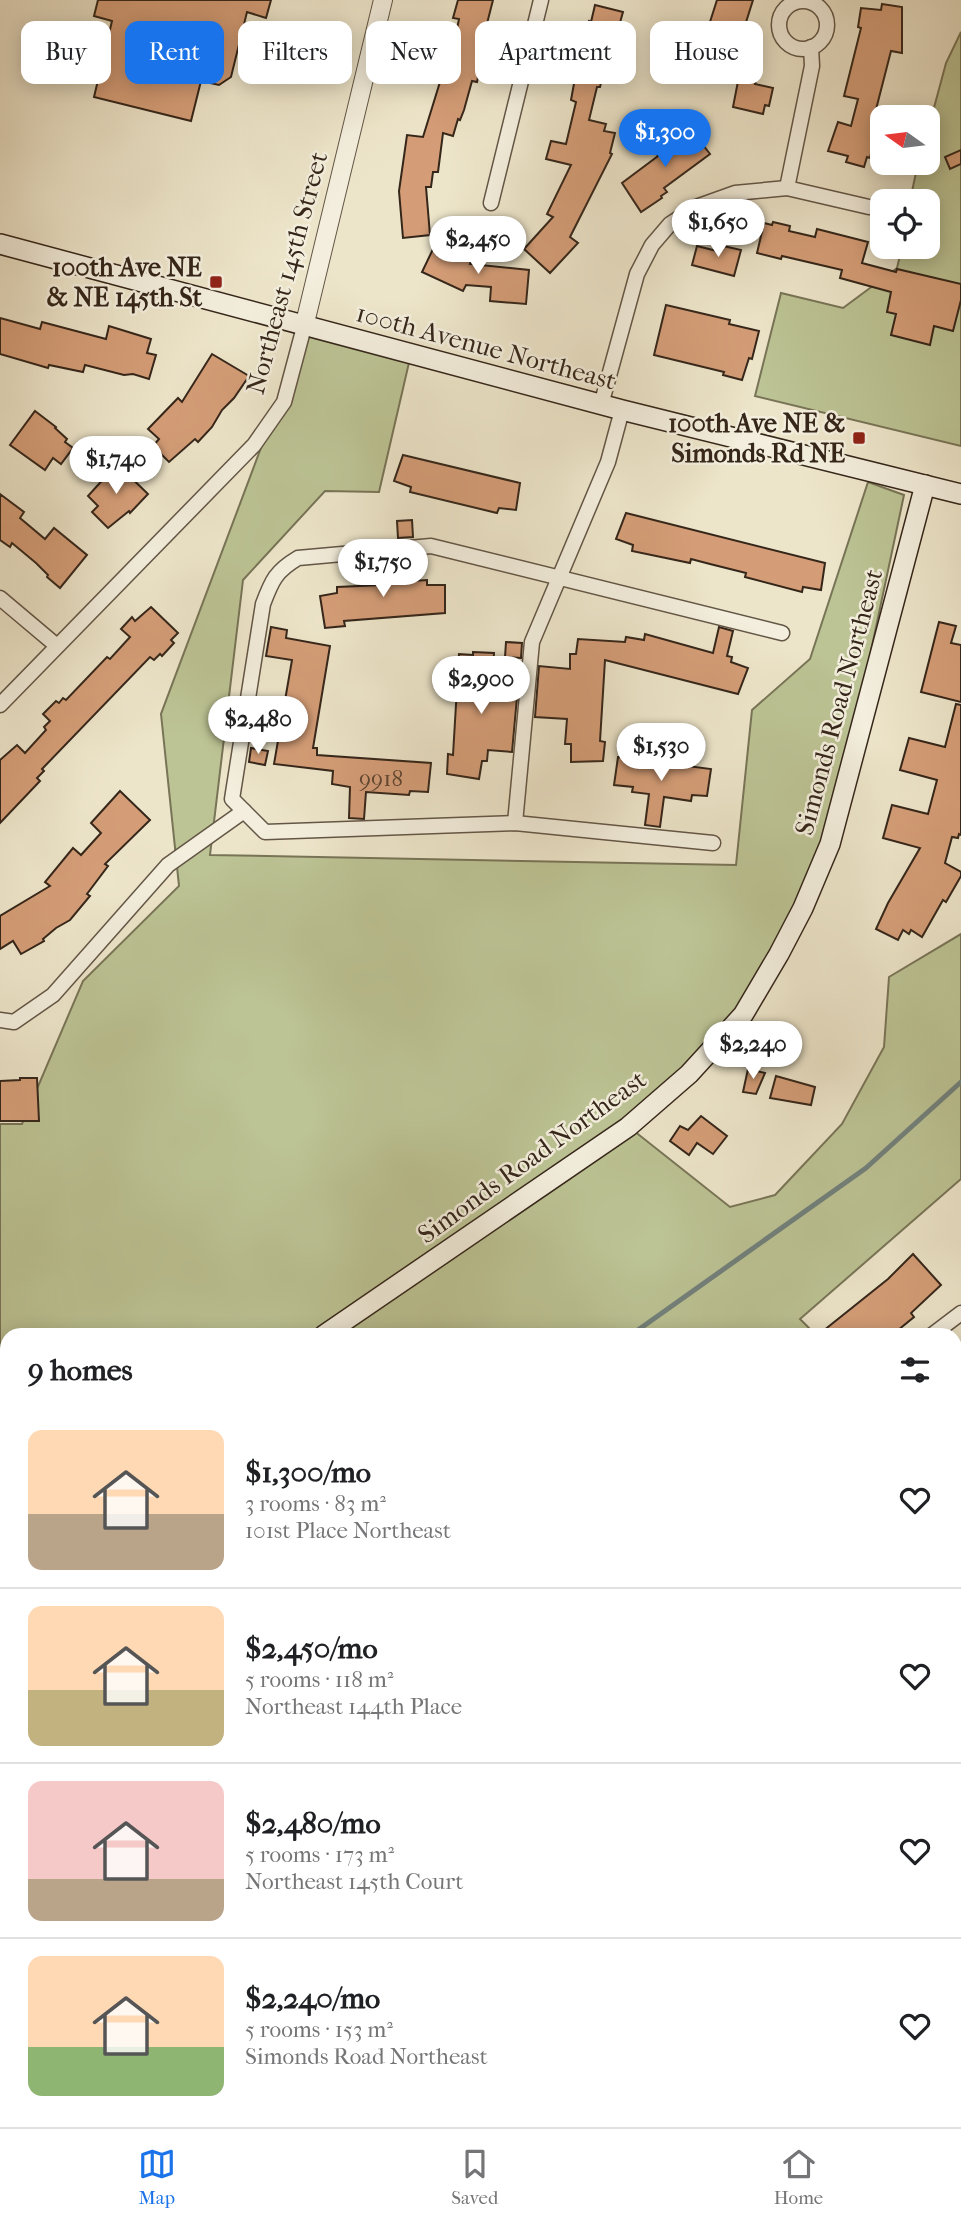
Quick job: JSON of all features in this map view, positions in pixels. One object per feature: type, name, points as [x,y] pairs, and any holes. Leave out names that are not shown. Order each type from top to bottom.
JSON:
[{"type":"main road","name":"100th Avenue Northeast","points":[[0,244],[601,405],[961,494]]},
{"type":"main road","name":"Simonds Road Northeast","points":[[334,1328],[628,1127],[689,1074],[743,1015],[803,908],[830,844],[925,485]]},
{"type":"street","name":"Northeast 145th Street","points":[[0,705],[254,445],[284,402],[383,0]]},
{"type":"street","points":[[491,203],[541,0]]},
{"type":"street","points":[[787,188],[812,66],[811,47]]},
{"type":"street","points":[[601,405],[637,274],[652,245],[670,224],[696,207],[735,193],[787,188],[869,206]]},
{"type":"street","points":[[515,823],[532,642],[608,462],[622,410]]},
{"type":"street","points":[[713,844],[515,823],[265,832],[232,799],[263,604],[271,581],[282,568],[298,558],[431,546],[782,633]]},
{"type":"street","points":[[0,598],[57,646]]},
{"type":"street","points":[[0,1020],[14,1022],[53,995],[168,865],[244,811]]},
{"type":"street","points":[[942,1328],[961,1314]]},
{"type":"green space","points":[[961,32],[961,446],[755,396],[781,293],[843,308],[897,268],[899,259],[940,259],[940,189],[913,189],[915,175],[940,175],[940,105],[935,105],[946,63]]},
{"type":"green space","points":[[306,328],[411,354],[379,492],[325,491],[243,580],[210,855],[736,865],[752,710],[810,659],[868,482],[904,495],[830,844],[743,1015],[629,1127],[730,1207],[775,1195],[842,1124],[884,1047],[889,977],[961,934],[961,1179],[800,1319],[809,1328],[0,1328],[0,1124],[22,1124],[83,981],[179,886],[161,714]]},
{"type":"building","points":[[98,0],[271,0],[266,18],[247,12],[245,21],[238,21],[238,49],[231,77],[224,82],[224,21],[125,21],[125,84],[200,84],[191,121],[94,97],[97,84],[111,84],[112,21],[94,16]]},
{"type":"building","points":[[458,0],[493,0],[488,21],[475,21],[475,82],[472,81],[453,136],[443,133],[438,172],[433,172],[431,187],[426,187],[430,235],[403,238],[399,191],[407,135],[423,137],[439,84],[461,84],[461,21],[453,18]]},
{"type":"building","points":[[717,0],[753,0],[746,21],[710,21]]},
{"type":"building","points":[[882,4],[902,7],[902,53],[891,51],[877,105],[870,105],[870,158],[867,157],[864,167],[846,162],[848,156],[828,151],[838,122],[851,126],[858,99],[844,96],[861,28],[858,27],[861,8],[881,10]]},
{"type":"building","points":[[595,5],[623,12],[620,21],[591,21]]},
{"type":"building","points":[[574,84],[601,84],[597,87],[589,120],[606,124],[604,131],[615,133],[610,153],[612,154],[570,237],[578,243],[550,273],[524,249],[553,217],[547,214],[571,165],[546,159],[551,141],[566,144],[576,102],[571,100]]},
{"type":"building","points":[[737,84],[773,88],[769,106],[765,105],[763,114],[733,107]]},
{"type":"building","points":[[689,127],[710,154],[664,188],[667,192],[662,198],[641,212],[622,183],[658,156],[655,152]]},
{"type":"building","points":[[961,150],[961,164],[950,169],[945,157]]},
{"type":"building","points":[[773,222],[790,226],[789,231],[815,237],[817,229],[868,242],[862,263],[961,284],[961,300],[953,331],[934,326],[930,345],[891,335],[896,314],[887,312],[891,292],[840,278],[842,270],[757,253],[764,223],[772,225]]},
{"type":"building","points":[[719,245],[741,250],[734,276],[692,265],[697,246],[717,251]]},
{"type":"building","points":[[434,247],[452,255],[454,248],[473,257],[470,264],[529,270],[526,304],[490,301],[491,287],[466,285],[463,291],[422,272]]},
{"type":"building","points":[[666,305],[730,320],[729,324],[759,331],[752,359],[749,358],[742,380],[723,375],[724,372],[654,355]]},
{"type":"building","points":[[0,318],[40,329],[42,322],[106,339],[109,326],[151,339],[147,353],[156,355],[149,379],[85,365],[83,372],[49,365],[48,368],[0,354]]},
{"type":"building","points":[[212,354],[249,376],[212,427],[198,442],[195,439],[169,462],[153,446],[159,439],[148,429],[178,398],[182,402]]},
{"type":"building","points":[[35,411],[56,427],[67,439],[65,442],[73,448],[61,464],[53,458],[45,470],[10,445]]},
{"type":"building","points":[[403,455],[520,483],[516,510],[499,508],[497,513],[410,492],[411,487],[394,481]]},
{"type":"building","points":[[117,464],[148,494],[130,513],[129,511],[108,528],[92,512],[98,506],[88,496]]},
{"type":"building","points":[[0,494],[24,512],[20,518],[45,539],[54,528],[87,555],[60,588],[12,543],[10,547],[0,540]]},
{"type":"building","points":[[626,513],[825,563],[821,590],[803,587],[802,592],[745,577],[746,573],[691,559],[690,563],[632,551],[633,545],[616,539]]},
{"type":"building","points":[[412,520],[413,537],[398,538],[397,521]]},
{"type":"building","points":[[395,559],[396,582],[427,580],[427,585],[445,585],[445,613],[344,621],[345,626],[325,628],[320,596],[337,593],[337,587],[381,585],[379,560]]},
{"type":"building","points":[[151,607],[178,633],[171,640],[174,643],[162,656],[160,654],[154,660],[150,657],[42,769],[44,771],[37,778],[40,781],[0,823],[0,760],[17,745],[25,753],[46,730],[44,727],[50,721],[43,714],[56,701],[59,703],[63,698],[66,700],[107,657],[110,659],[130,637],[121,629],[132,617],[135,621]]},
{"type":"building","points":[[939,622],[956,626],[951,643],[961,645],[961,702],[921,692]]},
{"type":"building","points":[[271,627],[287,630],[286,638],[330,646],[313,748],[317,748],[317,755],[431,763],[428,792],[410,791],[409,795],[366,792],[364,819],[349,818],[350,787],[332,784],[333,771],[274,764],[292,660],[266,656]]},
{"type":"building","points":[[719,627],[733,631],[727,656],[732,657],[731,662],[748,668],[738,694],[605,660],[600,741],[605,742],[603,761],[571,762],[571,744],[565,744],[567,719],[535,717],[539,666],[570,669],[570,654],[576,654],[578,639],[625,642],[626,637],[644,640],[645,634],[713,653]]},
{"type":"building","points":[[506,642],[522,643],[521,658],[505,657]]},
{"type":"building","points":[[473,652],[494,653],[492,684],[518,686],[512,752],[488,750],[487,761],[482,761],[479,779],[447,774],[448,754],[453,755],[459,654],[473,655]]},
{"type":"building","points":[[956,704],[961,705],[961,835],[959,834],[958,838],[952,837],[945,863],[961,872],[961,876],[946,902],[943,900],[922,937],[911,930],[909,934],[903,930],[898,940],[876,929],[920,848],[883,838],[892,805],[928,814],[937,780],[900,770],[909,738],[945,747]]},
{"type":"building","points":[[251,748],[268,751],[265,765],[249,762]]},
{"type":"building","points":[[618,757],[711,769],[707,796],[692,795],[691,801],[664,797],[660,827],[645,825],[649,794],[632,792],[633,787],[614,785]]},
{"type":"building","points":[[120,791],[150,820],[105,864],[108,866],[87,894],[90,896],[70,920],[56,928],[44,941],[21,954],[13,941],[0,949],[0,916],[50,886],[45,882],[73,848],[81,855],[101,833],[91,823]]},
{"type":"building","points":[[748,1069],[765,1073],[756,1094],[743,1092]]},
{"type":"building","points":[[776,1076],[815,1087],[811,1105],[770,1098]]},
{"type":"building","points":[[37,1078],[39,1121],[0,1121],[0,1081]]},
{"type":"building","points":[[701,1116],[727,1136],[713,1154],[697,1143],[689,1155],[670,1141],[680,1126],[688,1130]]},
{"type":"building","points":[[913,1254],[941,1285],[911,1313],[914,1317],[901,1328],[827,1328],[888,1279]]},
{"type":"waterway","points":[[641,1328],[866,1168],[961,1082]]},
{"type":"place","name":"100th Ave NE & NE 145th St","points":[[216,282]]},
{"type":"place","name":"100th Ave NE & Simonds Rd NE","points":[[859,438]]}]
